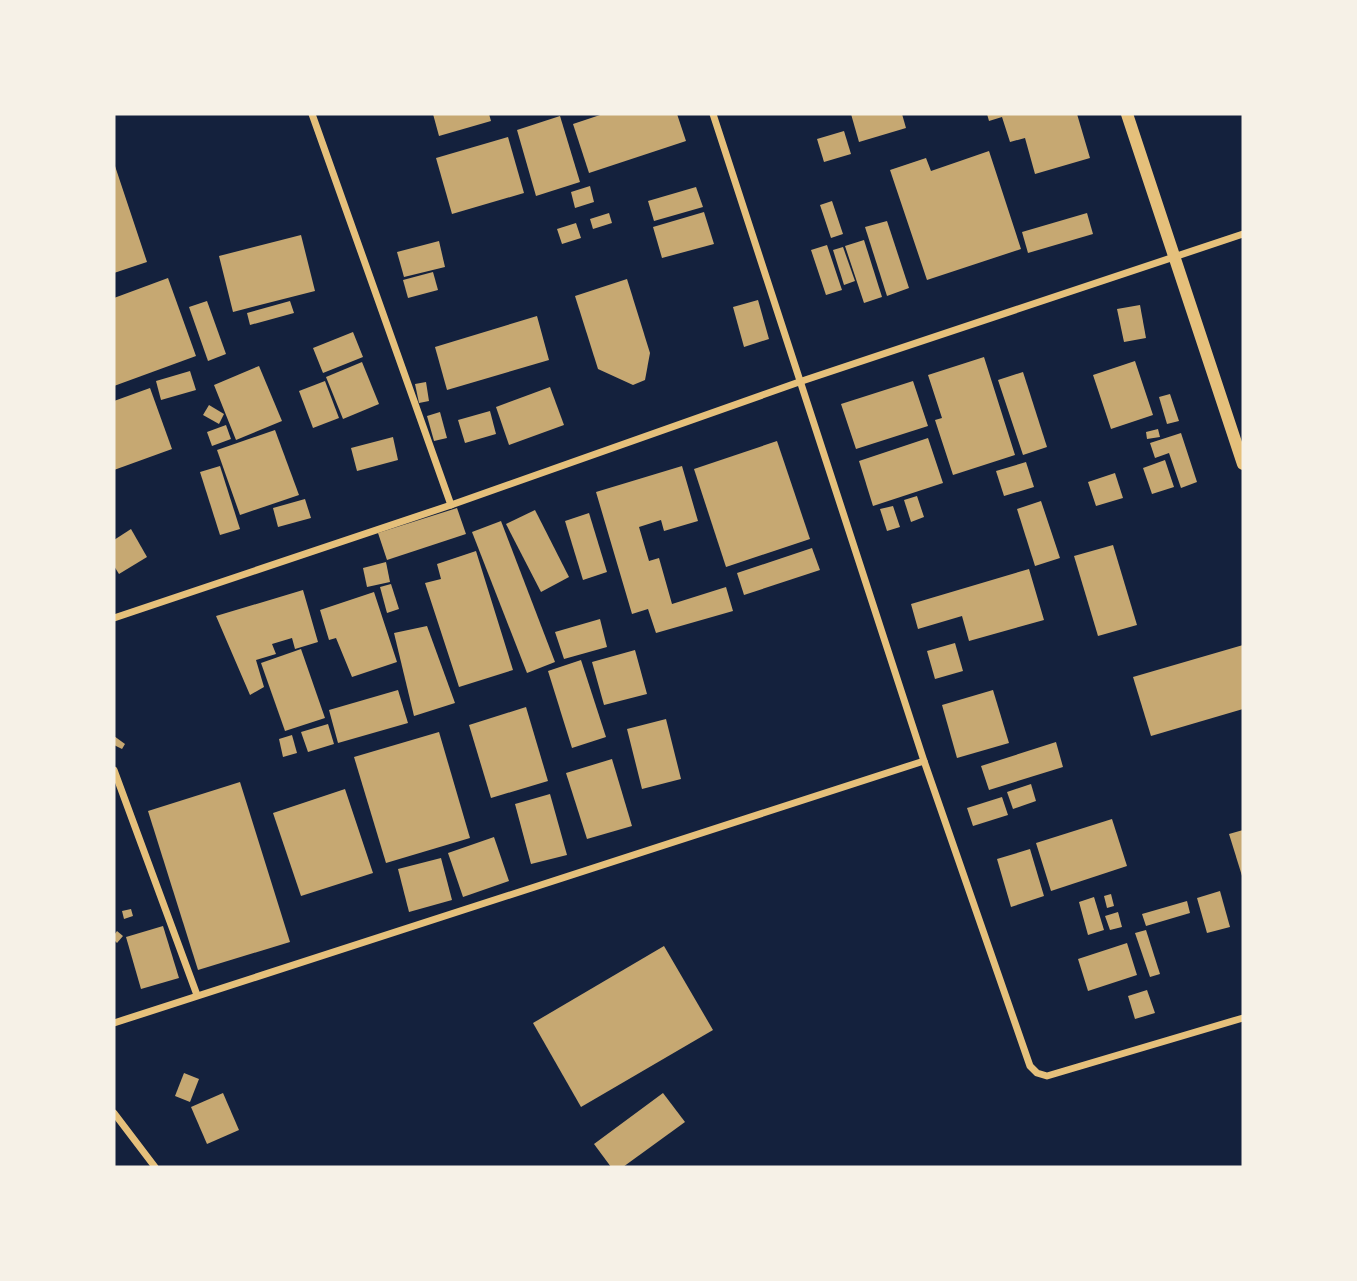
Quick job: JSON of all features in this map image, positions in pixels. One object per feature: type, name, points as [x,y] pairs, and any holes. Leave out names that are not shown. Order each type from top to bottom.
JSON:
[{"type":"street","points":[[312,114],[451,505]]},
{"type":"street","points":[[713,114],[924,761],[1030,1066],[1037,1073],[1047,1076],[1243,1018]]},
{"type":"street","points":[[1127,114],[1243,464]]},
{"type":"street","points":[[114,618],[1243,234]]},
{"type":"street","points":[[114,1023],[924,761]]},
{"type":"street","points":[[114,771],[197,995]]},
{"type":"street","points":[[114,1113],[155,1167]]},
{"type":"building","points":[[433,114],[489,114],[491,121],[439,136]]},
{"type":"building","points":[[603,114],[677,114],[686,141],[589,173],[573,124]]},
{"type":"building","points":[[851,114],[902,114],[906,128],[859,142]]},
{"type":"building","points":[[987,114],[1077,114],[1090,158],[1035,174],[1025,138],[1010,142],[1002,117],[989,121]]},
{"type":"building","points":[[560,116],[580,182],[536,196],[517,130]]},
{"type":"building","points":[[844,131],[851,154],[824,162],[817,139]]},
{"type":"building","points":[[508,137],[524,193],[452,214],[436,158]]},
{"type":"building","points":[[989,151],[1021,249],[927,280],[890,170],[926,158],[931,171]]},
{"type":"building","points":[[114,163],[147,262],[114,273]]},
{"type":"building","points":[[590,186],[594,202],[575,208],[571,192]]},
{"type":"building","points":[[696,187],[703,207],[654,221],[648,201]]},
{"type":"building","points":[[832,201],[843,234],[831,238],[820,205]]},
{"type":"building","points":[[704,212],[714,244],[662,258],[653,227]]},
{"type":"building","points":[[609,213],[612,223],[593,229],[590,219]]},
{"type":"building","points":[[1087,213],[1093,234],[1028,253],[1022,232]]},
{"type":"building","points":[[887,221],[909,288],[887,296],[865,227]]},
{"type":"building","points":[[576,223],[581,238],[562,244],[557,229]]},
{"type":"building","points":[[301,235],[315,291],[233,312],[219,256]]},
{"type":"building","points":[[864,240],[882,297],[864,303],[845,246]]},
{"type":"building","points":[[439,241],[445,267],[404,277],[397,252]]},
{"type":"building","points":[[827,245],[842,290],[826,295],[811,250]]},
{"type":"building","points":[[843,247],[855,281],[844,285],[833,250]]},
{"type":"building","points":[[433,272],[438,290],[408,298],[403,280]]},
{"type":"building","points":[[168,278],[196,356],[114,386],[114,298]]},
{"type":"building","points":[[627,279],[650,353],[645,380],[633,385],[598,369],[575,296]]},
{"type":"building","points":[[758,300],[769,339],[744,347],[733,307]]},
{"type":"building","points":[[207,301],[226,354],[208,361],[189,307]]},
{"type":"building","points":[[290,301],[294,313],[250,325],[247,313]]},
{"type":"building","points":[[1140,305],[1146,338],[1124,342],[1117,309]]},
{"type":"building","points":[[537,316],[549,360],[447,390],[435,347]]},
{"type":"building","points":[[353,332],[363,357],[323,373],[313,348]]},
{"type":"building","points":[[984,357],[1015,455],[953,475],[935,420],[942,418],[928,375]]},
{"type":"building","points":[[1135,361],[1153,415],[1111,429],[1093,375]]},
{"type":"building","points":[[362,362],[379,404],[343,419],[326,377]]},
{"type":"building","points":[[259,366],[282,421],[236,440],[214,385]]},
{"type":"building","points":[[190,371],[196,390],[161,400],[156,381]]},
{"type":"building","points":[[1023,372],[1047,447],[1023,455],[998,380]]},
{"type":"building","points":[[325,381],[339,418],[313,428],[299,391]]},
{"type":"building","points":[[913,381],[928,426],[856,449],[841,404]]},
{"type":"building","points":[[426,382],[429,401],[419,403],[415,384]]},
{"type":"building","points":[[550,387],[564,425],[509,445],[496,407]]},
{"type":"building","points":[[150,388],[172,449],[114,470],[114,401]]},
{"type":"building","points":[[1170,394],[1179,421],[1167,424],[1159,397]]},
{"type":"building","points":[[209,405],[224,414],[219,424],[203,415]]},
{"type":"building","points":[[490,411],[496,434],[465,443],[458,420]]},
{"type":"building","points":[[440,412],[447,438],[434,441],[427,416]]},
{"type":"building","points":[[226,425],[231,439],[212,446],[207,432]]},
{"type":"building","points":[[1158,429],[1160,437],[1147,439],[1146,432]]},
{"type":"building","points":[[275,430],[299,495],[240,515],[217,450]]},
{"type":"building","points":[[1181,433],[1197,482],[1181,488],[1169,453],[1155,458],[1150,443]]},
{"type":"building","points":[[393,437],[398,460],[357,471],[351,448]]},
{"type":"building","points":[[928,438],[943,483],[873,506],[859,461]]},
{"type":"building","points":[[777,441],[810,539],[726,567],[694,469]]},
{"type":"building","points":[[1165,460],[1174,487],[1152,494],[1143,468]]},
{"type":"building","points":[[1026,462],[1034,487],[1004,496],[996,471]]},
{"type":"building","points":[[220,466],[240,529],[220,535],[200,472]]},
{"type":"building","points":[[682,466],[698,521],[664,531],[661,520],[639,527],[649,561],[659,558],[672,604],[726,587],[733,611],[656,633],[648,609],[632,614],[596,492]]},
{"type":"building","points":[[1115,473],[1123,498],[1096,506],[1088,482]]},
{"type":"building","points":[[917,496],[924,517],[911,522],[904,500]]},
{"type":"building","points":[[305,499],[311,518],[278,527],[273,508]]},
{"type":"building","points":[[1041,501],[1060,558],[1035,566],[1017,509]]},
{"type":"building","points":[[893,506],[900,527],[887,531],[880,509]]},
{"type":"building","points":[[457,508],[466,534],[387,560],[378,533]]},
{"type":"building","points":[[535,510],[569,577],[541,592],[506,524]]},
{"type":"building","points":[[589,513],[607,572],[583,580],[565,521]]},
{"type":"building","points":[[501,521],[555,662],[527,673],[472,532]]},
{"type":"building","points":[[131,529],[147,557],[119,574],[114,566],[114,540]]},
{"type":"building","points":[[1113,545],[1137,625],[1098,636],[1074,556]]},
{"type":"building","points":[[812,548],[820,570],[744,595],[737,573]]},
{"type":"building","points":[[476,551],[513,670],[459,687],[425,583],[441,579],[437,564]]},
{"type":"building","points":[[386,562],[390,582],[367,587],[363,568]]},
{"type":"building","points":[[1029,569],[1044,620],[969,641],[962,616],[918,629],[911,604]]},
{"type":"building","points":[[391,584],[399,609],[387,613],[380,587]]},
{"type":"building","points":[[303,590],[318,642],[295,649],[292,638],[272,644],[276,654],[256,660],[264,687],[250,695],[216,616]]},
{"type":"building","points":[[374,592],[397,662],[352,677],[336,638],[329,640],[320,610]]},
{"type":"building","points":[[600,619],[607,647],[564,659],[555,632]]},
{"type":"building","points":[[427,626],[455,703],[414,716],[394,633]]},
{"type":"building","points":[[955,643],[963,671],[935,679],[927,651]]},
{"type":"building","points":[[1243,645],[1243,709],[1151,736],[1133,677]]},
{"type":"building","points":[[301,649],[325,718],[285,731],[261,663]]},
{"type":"building","points":[[635,650],[647,694],[604,705],[592,662]]},
{"type":"building","points":[[581,660],[606,737],[572,748],[548,671]]},
{"type":"building","points":[[398,690],[408,723],[338,743],[329,710]]},
{"type":"building","points":[[993,690],[1009,743],[957,758],[942,705]]},
{"type":"building","points":[[526,707],[548,781],[491,798],[469,725]]},
{"type":"building","points":[[666,719],[681,779],[642,789],[627,729]]},
{"type":"building","points":[[328,724],[334,744],[308,752],[301,732]]},
{"type":"building","points":[[439,732],[470,838],[386,863],[354,757]]},
{"type":"building","points":[[292,735],[297,753],[283,757],[279,739]]},
{"type":"building","points":[[114,736],[125,744],[122,749],[114,745]]},
{"type":"building","points":[[1056,742],[1063,767],[989,790],[981,766]]},
{"type":"building","points":[[612,759],[632,826],[587,839],[566,773]]},
{"type":"building","points":[[240,782],[290,942],[198,970],[148,811]]},
{"type":"building","points":[[1031,784],[1036,801],[1013,809],[1007,792]]},
{"type":"building","points":[[345,789],[373,873],[301,896],[273,813]]},
{"type":"building","points":[[550,794],[567,855],[531,864],[515,804]]},
{"type":"building","points":[[1002,797],[1008,815],[973,826],[967,808]]},
{"type":"building","points":[[1112,819],[1127,866],[1051,891],[1036,843]]},
{"type":"building","points":[[1243,830],[1243,879],[1229,834]]},
{"type":"building","points":[[494,837],[509,881],[463,897],[448,853]]},
{"type":"building","points":[[1030,849],[1044,896],[1011,907],[997,859]]},
{"type":"building","points":[[441,858],[452,900],[409,912],[398,869]]},
{"type":"building","points":[[1220,891],[1230,927],[1207,933],[1197,898]]},
{"type":"building","points":[[1111,894],[1114,906],[1107,908],[1104,896]]},
{"type":"building","points":[[1094,897],[1104,930],[1088,935],[1079,902]]},
{"type":"building","points":[[1187,901],[1190,913],[1146,926],[1142,914]]},
{"type":"building","points":[[131,909],[133,916],[124,919],[122,911]]},
{"type":"building","points":[[1118,912],[1122,927],[1110,930],[1105,916]]},
{"type":"building","points":[[163,926],[179,978],[141,989],[126,937]]},
{"type":"building","points":[[1146,930],[1160,974],[1150,977],[1135,933]]},
{"type":"building","points":[[117,931],[123,936],[117,943],[114,935]]},
{"type":"building","points":[[1127,943],[1137,975],[1088,991],[1078,959]]},
{"type":"building","points":[[664,946],[713,1030],[581,1107],[533,1023]]},
{"type":"building","points":[[1147,990],[1155,1013],[1135,1019],[1128,996]]},
{"type":"building","points":[[184,1073],[199,1079],[190,1102],[175,1096]]},
{"type":"building","points":[[223,1093],[239,1130],[207,1144],[191,1107]]},
{"type":"building","points":[[663,1093],[685,1122],[623,1167],[611,1167],[594,1144]]}]
